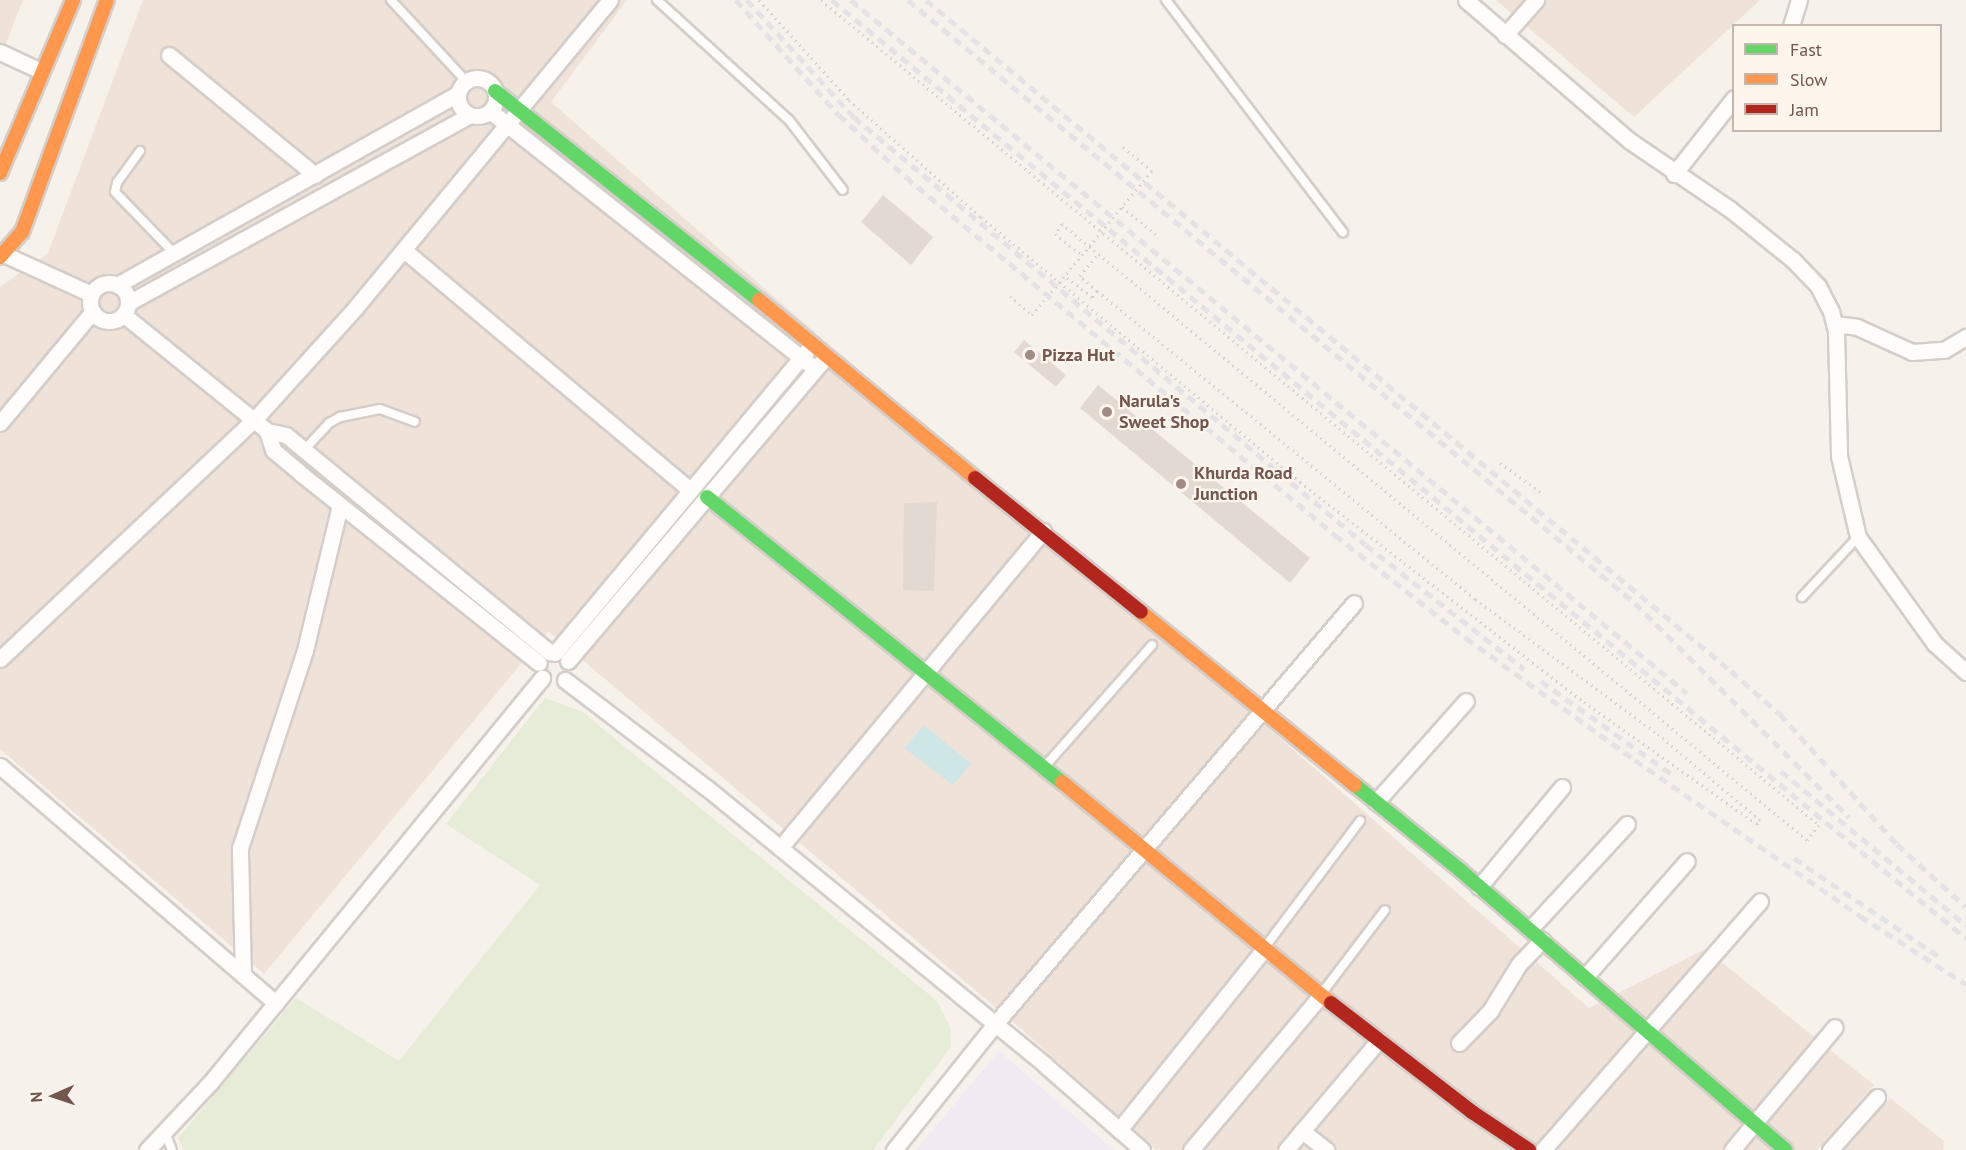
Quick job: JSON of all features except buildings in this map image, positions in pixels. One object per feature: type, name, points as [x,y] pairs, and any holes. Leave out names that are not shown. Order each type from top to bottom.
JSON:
[{"type":"street","points":[[0,146],[64,0]]},
{"type":"street","points":[[0,174],[42,80],[73,0]]},
{"type":"street","points":[[91,294],[3,256],[22,232],[107,0]]},
{"type":"street","points":[[0,659],[254,420],[404,250],[610,0]]},
{"type":"street","points":[[1466,0],[1505,35],[1674,174],[1731,210],[1793,260],[1818,286],[1834,324],[1839,456],[1858,537],[1935,644],[1966,672]]},
{"type":"street","points":[[1505,35],[1536,0]]},
{"type":"street","points":[[1792,24],[1799,0]]},
{"type":"street","points":[[0,52],[34,68]]},
{"type":"street","points":[[169,55],[315,175]]},
{"type":"street","points":[[91,294],[101,285],[117,285],[315,175],[462,88],[482,79],[813,345],[820,363]]},
{"type":"street","points":[[462,88],[460,107],[470,115],[482,116],[490,111],[496,103],[495,91]]},
{"type":"street","points":[[1674,174],[1732,101]]},
{"type":"street","points":[[490,111],[802,357],[820,363],[1043,531],[1530,929],[1785,1150]]},
{"type":"street","points":[[92,312],[107,322],[126,309],[470,115]]},
{"type":"street","points":[[404,250],[690,490]]},
{"type":"street","points":[[117,285],[124,291],[126,309],[267,431],[286,435],[551,662],[555,684],[565,680],[570,671],[551,662],[340,505],[273,450],[267,431]]},
{"type":"street","points":[[0,423],[92,312],[91,294]]},
{"type":"street","points":[[1834,324],[1857,327],[1912,352],[1944,350],[1966,338]]},
{"type":"street","points":[[147,1150],[163,1129],[210,1083],[690,490],[813,345]]},
{"type":"street","points":[[551,662],[707,497],[820,363]]},
{"type":"street","points":[[707,497],[926,670],[1142,851],[1321,995],[1472,1112],[1529,1150]]},
{"type":"street","points":[[243,975],[240,848],[305,650],[340,505]]},
{"type":"street","points":[[780,848],[1043,531]]},
{"type":"street","points":[[894,1150],[995,1024],[1354,603]]},
{"type":"street","points":[[565,680],[780,848],[995,1024],[1142,1150]]},
{"type":"street","points":[[1376,802],[1466,701]]},
{"type":"street","points":[[0,766],[276,1003]]},
{"type":"street","points":[[1479,887],[1562,787]]},
{"type":"street","points":[[1530,929],[1627,824]]},
{"type":"street","points":[[1585,977],[1687,861]]},
{"type":"street","points":[[1543,1150],[1646,1028],[1760,901]]},
{"type":"street","points":[[1459,1043],[1490,1011],[1519,964],[1542,940]]},
{"type":"street","points":[[1119,1130],[1264,948]]},
{"type":"street","points":[[1191,1150],[1321,995]]},
{"type":"street","points":[[1732,1150],[1835,1027]]},
{"type":"street","points":[[1286,1150],[1379,1040]]},
{"type":"street","points":[[1830,1150],[1877,1097]]},
{"type":"street","points":[[1302,1131],[1326,1150]]},
{"type":"lane","points":[[391,0],[462,88]]},
{"type":"lane","points":[[657,0],[789,120],[843,190]]},
{"type":"lane","points":[[1166,0],[1343,232]]},
{"type":"lane","points":[[140,152],[117,183],[115,192],[118,199],[174,253]]},
{"type":"lane","points":[[304,450],[329,423],[340,417],[380,409],[415,422]]},
{"type":"lane","points":[[1802,597],[1858,537]]},
{"type":"lane","points":[[1044,768],[1152,645]]},
{"type":"lane","points":[[1264,948],[1359,821]]},
{"type":"lane","points":[[1321,995],[1385,910]]},
{"type":"lane","points":[[163,1129],[172,1150]]},
{"type":"path","points":[[759,0],[849,100],[981,217],[1300,482],[1584,702],[1757,824],[1760,820],[1656,732],[1474,599],[1096,291],[1080,276],[1098,254]]},
{"type":"path","points":[[821,0],[1819,825],[1807,840],[1062,224],[1056,234],[1082,255]]},
{"type":"path","points":[[1010,296],[1032,315],[1152,171],[1121,145]]},
{"type":"path","points":[[1122,207],[1157,235]]},
{"type":"path","points":[[1065,276],[1092,297],[1096,291]]},
{"type":"path","points":[[1500,463],[1542,493]]},
{"type":"shaded area","points":[[0,0],[23,0],[0,59]]},
{"type":"shaded area","points":[[143,0],[627,0],[551,102],[1589,1008],[1705,949],[1874,1085],[1817,1150],[1156,1150],[1019,1027],[548,631],[264,974],[0,749],[0,287],[48,253]]},
{"type":"shaded area","points":[[1496,0],[1760,0],[1634,117]]},
{"type":"shaded area","points":[[999,1051],[1114,1150],[916,1150]]},
{"type":"shaded area","points":[[1890,1098],[1944,1141],[1943,1150],[1845,1150]]},
{"type":"green space","points":[[545,698],[581,711],[937,1001],[950,1027],[951,1047],[873,1150],[184,1150],[178,1138],[296,998],[399,1061],[540,885],[446,824]]},
{"type":"water","points":[[924,725],[971,764],[953,785],[904,748]]},
{"type":"railway","points":[[736,0],[839,115],[906,177],[1335,535],[1466,638],[1635,760],[1860,916],[1966,984]]},
{"type":"railway","points":[[747,0],[854,117],[1366,545],[1524,669]]},
{"type":"railway","points":[[832,0],[1966,938]]},
{"type":"railway","points":[[851,0],[1687,693]]},
{"type":"railway","points":[[908,0],[1635,603],[1849,817]]},
{"type":"railway","points":[[926,0],[1731,671],[1780,714],[1897,844],[1966,907]]},
{"type":"railway","points":[[1541,681],[1673,775]]},
{"type":"railway","points":[[1781,771],[1966,925]]},
{"type":"railway","points":[[1794,858],[1938,956]]},
{"type":"traffic: fast","points":[[495,91],[759,300]]},
{"type":"traffic: fast","points":[[707,497],[1062,782]]},
{"type":"traffic: fast","points":[[1355,785],[1460,870],[1785,1150]]},
{"type":"traffic: slow","points":[[0,173],[73,0]]},
{"type":"traffic: slow","points":[[0,257],[22,232],[107,0]]},
{"type":"traffic: slow","points":[[759,300],[975,478]]},
{"type":"traffic: slow","points":[[1141,612],[1355,785]]},
{"type":"traffic: slow","points":[[1062,782],[1331,1003]]},
{"type":"traffic: jam","points":[[975,478],[1141,612]]},
{"type":"traffic: jam","points":[[1331,1003],[1472,1112],[1529,1150]]},
{"type":"place","name":"Pizza Hut","points":[[1030,355]]},
{"type":"place","name":"Narula's Sweet Shop","points":[[1107,412]]},
{"type":"place","name":"Khurda Road Junction","points":[[1181,484]]}]
